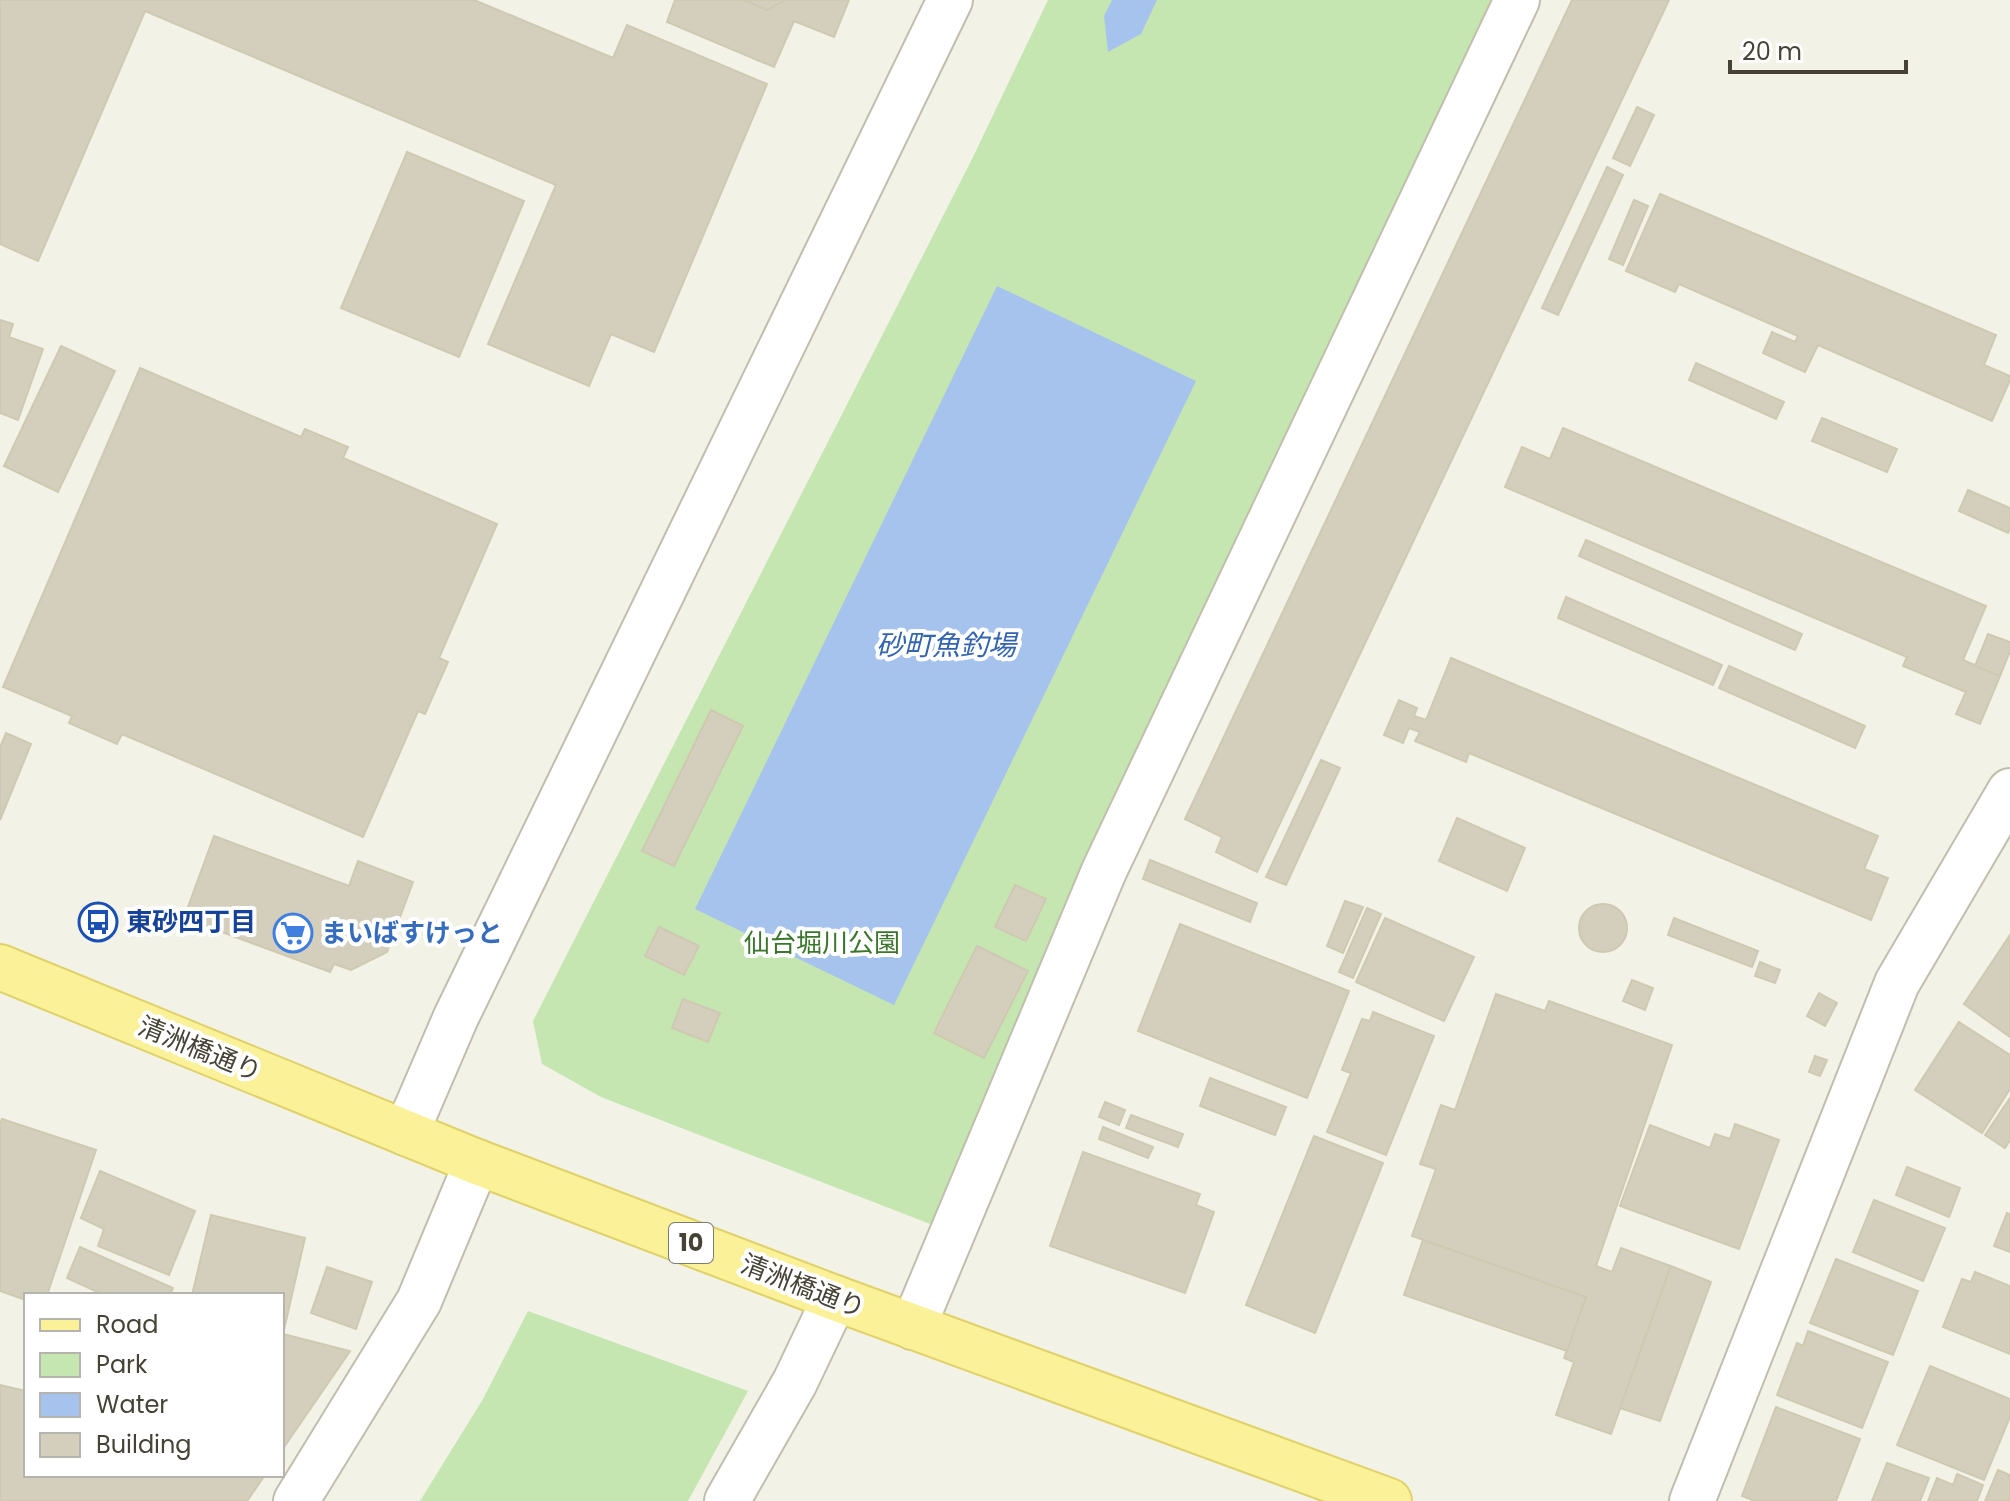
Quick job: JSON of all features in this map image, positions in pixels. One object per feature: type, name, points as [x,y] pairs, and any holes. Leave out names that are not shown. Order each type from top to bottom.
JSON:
[{"type":"main road","name":"清洲橋通り","points":[[0,967],[477,1162],[913,1327],[1389,1501]]},
{"type":"street","points":[[406,1133],[456,1017],[950,0]]},
{"type":"street","points":[[913,1327],[1104,871],[1517,0]]},
{"type":"street","points":[[1692,1501],[1897,983],[2010,791]]},
{"type":"street","points":[[296,1501],[419,1301],[477,1162]]},
{"type":"street","points":[[727,1501],[795,1382],[835,1298]]},
{"type":"green space","name":"仙台堀川公園","points":[[1048,0],[1492,0],[938,1227],[601,1097],[542,1064],[533,1021],[973,157]]},
{"type":"green space","points":[[528,1311],[748,1391],[688,1501],[420,1501],[483,1399]]},
{"type":"water","points":[[1112,0],[1157,0],[1141,34],[1108,52],[1104,16]]},
{"type":"water","name":"砂町魚釣場","points":[[997,286],[1196,381],[894,1005],[695,909]]},
{"type":"building","points":[[0,0],[474,0],[613,58],[627,25],[767,84],[654,352],[611,334],[589,386],[488,344],[556,185],[145,11],[38,261],[0,244]]},
{"type":"building","points":[[675,0],[744,0],[767,10],[785,0],[849,0],[834,37],[794,21],[774,67],[667,22]]},
{"type":"building","points":[[744,0],[785,0],[767,10]]},
{"type":"building","points":[[1572,0],[1669,0],[1257,872],[1216,852],[1222,837],[1185,819]]},
{"type":"building","points":[[1637,107],[1654,115],[1630,166],[1613,158]]},
{"type":"building","points":[[407,152],[524,201],[459,357],[341,308]]},
{"type":"building","points":[[1607,167],[1623,175],[1558,315],[1542,308]]},
{"type":"building","points":[[1660,194],[1996,335],[1984,365],[2010,376],[2010,380],[1992,421],[1818,345],[1805,372],[1763,353],[1772,332],[1795,342],[1798,336],[1679,284],[1675,292],[1626,271]]},
{"type":"building","points":[[1634,200],[1648,206],[1623,265],[1609,259]]},
{"type":"building","points":[[0,320],[13,324],[9,337],[43,349],[18,420],[0,413]]},
{"type":"building","points":[[61,346],[115,371],[58,492],[4,466]]},
{"type":"building","points":[[1696,363],[1784,402],[1776,419],[1689,380]]},
{"type":"building","points":[[140,368],[301,437],[305,429],[348,447],[343,458],[497,524],[439,658],[448,662],[425,714],[418,711],[363,837],[122,734],[117,744],[69,723],[72,716],[3,687]]},
{"type":"building","points":[[1822,418],[1897,449],[1887,472],[1812,441]]},
{"type":"building","points":[[1563,428],[1986,606],[1963,660],[2000,676],[1980,724],[1956,714],[1966,692],[1903,666],[1907,657],[1505,487],[1522,447],[1550,459]]},
{"type":"building","points":[[1968,490],[2010,508],[2008,533],[1959,511]]},
{"type":"building","points":[[1586,540],[1802,634],[1795,650],[1579,556]]},
{"type":"building","points":[[1566,597],[1722,665],[1713,685],[1558,618]]},
{"type":"building","points":[[1988,634],[2010,642],[2010,651],[2000,676],[1975,666]]},
{"type":"building","points":[[1451,658],[1878,836],[1864,869],[1888,878],[1871,920],[1469,753],[1466,762],[1415,741],[1420,732],[1409,728],[1403,743],[1384,735],[1399,700],[1417,708],[1414,716],[1426,720]]},
{"type":"building","points":[[1729,666],[1865,726],[1855,748],[1719,688]]},
{"type":"building","points":[[711,710],[743,726],[674,866],[642,851]]},
{"type":"building","points":[[6,733],[31,744],[0,820],[0,747]]},
{"type":"building","points":[[1321,760],[1340,768],[1286,885],[1266,877]]},
{"type":"building","points":[[1457,818],[1525,848],[1507,891],[1439,861]]},
{"type":"building","points":[[214,836],[349,886],[358,861],[413,882],[387,952],[351,970],[334,964],[330,972],[184,918]]},
{"type":"building","points":[[1150,860],[1257,903],[1250,922],[1143,879]]},
{"type":"building","points":[[1015,885],[1046,899],[1026,941],[995,927]]},
{"type":"building","points":[[1345,901],[1363,907],[1343,953],[1327,946]]},
{"type":"building","points":[[1603,904],[1620,911],[1627,928],[1620,945],[1603,952],[1586,945],[1579,928],[1586,911]]},
{"type":"building","points":[[1367,908],[1381,914],[1353,978],[1339,972]]},
{"type":"building","points":[[1385,918],[1474,957],[1444,1021],[1356,982]]},
{"type":"building","points":[[1674,918],[1758,951],[1752,967],[1668,935]]},
{"type":"building","points":[[1180,924],[1349,991],[1307,1098],[1138,1031]]},
{"type":"building","points":[[659,927],[699,946],[684,975],[645,956]]},
{"type":"building","points":[[2010,935],[2010,1037],[1964,1004]]},
{"type":"building","points":[[977,946],[1028,971],[984,1058],[934,1033]]},
{"type":"building","points":[[1760,962],[1780,970],[1775,983],[1755,976]]},
{"type":"building","points":[[1632,980],[1653,988],[1645,1010],[1623,1001]]},
{"type":"building","points":[[1819,993],[1837,1003],[1825,1026],[1807,1016]]},
{"type":"building","points":[[1496,994],[1545,1011],[1549,1001],[1672,1045],[1596,1266],[1612,1272],[1621,1248],[1671,1266],[1611,1434],[1556,1415],[1574,1362],[1564,1358],[1586,1297],[1412,1236],[1436,1169],[1420,1164],[1441,1105],[1455,1110]]},
{"type":"building","points":[[683,999],[720,1013],[708,1042],[672,1028]]},
{"type":"building","points":[[1373,1012],[1434,1036],[1386,1155],[1327,1132],[1351,1073],[1342,1070],[1362,1019],[1370,1021]]},
{"type":"building","points":[[1959,1022],[2010,1055],[2010,1089],[1982,1133],[1915,1090]]},
{"type":"building","points":[[1815,1056],[1827,1060],[1820,1076],[1809,1072]]},
{"type":"building","points":[[1210,1078],[1286,1107],[1275,1135],[1200,1106]]},
{"type":"building","points":[[2010,1098],[2010,1140],[2005,1148],[1985,1135]]},
{"type":"building","points":[[1105,1102],[1125,1110],[1119,1125],[1099,1117]]},
{"type":"building","points":[[1131,1115],[1183,1134],[1178,1147],[1126,1128]]},
{"type":"building","points":[[2,1119],[96,1150],[48,1293],[24,1293],[24,1299],[0,1291]]},
{"type":"building","points":[[1735,1124],[1779,1140],[1739,1249],[1620,1206],[1650,1125],[1710,1148],[1715,1134],[1730,1139]]},
{"type":"building","points":[[1103,1127],[1153,1147],[1148,1158],[1099,1139]]},
{"type":"building","points":[[1314,1136],[1383,1163],[1315,1333],[1246,1305]]},
{"type":"building","points":[[1083,1152],[1200,1194],[1196,1205],[1214,1212],[1185,1293],[1050,1246]]},
{"type":"building","points":[[1907,1167],[1960,1188],[1949,1217],[1896,1195]]},
{"type":"building","points":[[100,1171],[195,1211],[169,1275],[98,1246],[104,1229],[81,1218]]},
{"type":"building","points":[[1874,1200],[1945,1228],[1923,1281],[1853,1252]]},
{"type":"building","points":[[2007,1213],[2010,1214],[2010,1252],[1994,1246]]},
{"type":"building","points":[[211,1215],[305,1238],[284,1330],[284,1293],[192,1293]]},
{"type":"building","points":[[1423,1240],[1586,1297],[1567,1351],[1404,1295]]},
{"type":"building","points":[[80,1247],[173,1288],[171,1293],[100,1293],[67,1278]]},
{"type":"building","points":[[1836,1259],[1918,1291],[1893,1355],[1810,1323]]},
{"type":"building","points":[[1671,1266],[1711,1282],[1660,1421],[1620,1408]]},
{"type":"building","points":[[327,1267],[372,1282],[356,1329],[311,1313]]},
{"type":"building","points":[[1975,1272],[2010,1286],[2010,1354],[1943,1327],[1962,1279],[1971,1282]]},
{"type":"building","points":[[1808,1331],[1888,1362],[1862,1428],[1777,1395],[1797,1343],[1803,1346]]},
{"type":"building","points":[[284,1334],[350,1351],[284,1447]]},
{"type":"building","points":[[1930,1366],[2010,1399],[2010,1417],[1984,1480],[1897,1445]]},
{"type":"building","points":[[0,1385],[24,1391],[24,1477],[264,1477],[247,1501],[0,1501]]},
{"type":"building","points":[[1776,1407],[1860,1439],[1836,1501],[1755,1501],[1742,1496]]},
{"type":"building","points":[[1887,1463],[1929,1478],[1920,1501],[1872,1501]]},
{"type":"building","points":[[1998,1470],[2010,1475],[2010,1501],[1985,1501]]},
{"type":"building","points":[[1957,1474],[1983,1485],[1977,1501],[1928,1501],[1937,1478],[1953,1485]]},
{"type":"place","name":"東砂四丁目","points":[[98,922]]},
{"type":"place","name":"まいばすけっと","points":[[293,933]]}]
